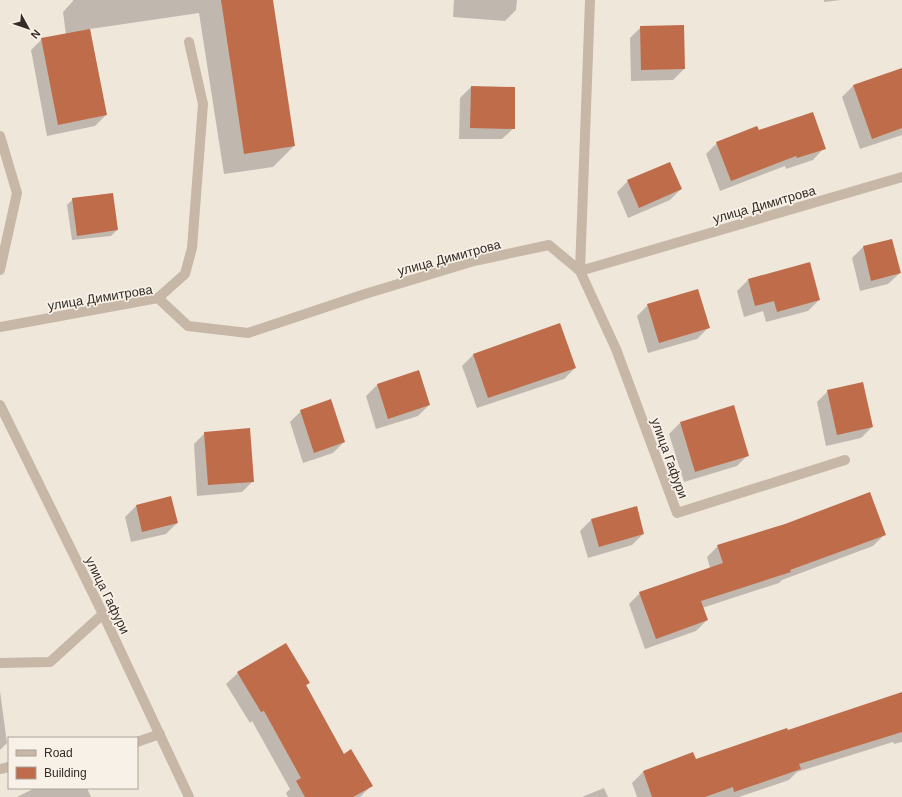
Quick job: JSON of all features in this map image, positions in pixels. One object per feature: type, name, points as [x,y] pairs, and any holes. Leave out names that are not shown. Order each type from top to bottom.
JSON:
[{"type":"street","points":[[580,271],[590,0]]},
{"type":"street","points":[[158,298],[185,274],[192,248],[203,104],[189,42]]},
{"type":"street","points":[[0,136],[17,193],[0,270]]},
{"type":"street","name":"улица Димитрова","points":[[0,328],[158,298],[188,326],[248,333],[474,260],[549,245],[580,271],[902,177]]},
{"type":"street","name":"улица Гафури","points":[[580,271],[616,349],[677,513],[845,460]]},
{"type":"street","name":"улица Гафури","points":[[0,405],[104,614],[189,797]]},
{"type":"street","points":[[0,663],[50,662],[104,614]]},
{"type":"street","points":[[138,742],[160,734]]},
{"type":"building","points":[[221,0],[273,0],[295,146],[244,154]]},
{"type":"building","points":[[684,25],[685,69],[641,70],[640,26]]},
{"type":"building","points":[[90,29],[107,115],[58,125],[41,38]]},
{"type":"building","points":[[902,68],[902,128],[872,139],[853,85]]},
{"type":"building","points":[[471,86],[515,87],[515,129],[470,128]]},
{"type":"building","points":[[813,112],[826,149],[797,158],[796,156],[731,181],[716,142],[757,126],[759,130]]},
{"type":"building","points":[[670,162],[682,189],[639,208],[627,180]]},
{"type":"building","points":[[113,193],[118,230],[77,236],[72,198]]},
{"type":"building","points":[[892,239],[901,273],[871,281],[863,246]]},
{"type":"building","points":[[810,262],[820,300],[777,312],[774,301],[755,306],[748,279]]},
{"type":"building","points":[[698,289],[710,328],[659,343],[647,304]]},
{"type":"building","points":[[560,323],[576,368],[488,398],[473,354]]},
{"type":"building","points":[[419,370],[430,405],[388,419],[377,384]]},
{"type":"building","points":[[863,382],[873,427],[837,435],[827,390]]},
{"type":"building","points":[[331,399],[345,442],[314,453],[300,410]]},
{"type":"building","points":[[734,405],[749,456],[695,472],[680,422]]},
{"type":"building","points":[[250,428],[254,482],[208,485],[204,432]]},
{"type":"building","points":[[870,492],[886,535],[790,570],[791,572],[701,601],[708,620],[656,639],[639,592],[723,563],[717,545],[785,524]]},
{"type":"building","points":[[171,496],[178,523],[142,532],[136,505]]},
{"type":"building","points":[[637,506],[644,534],[599,547],[591,519]]},
{"type":"building","points":[[286,643],[310,683],[306,685],[344,754],[351,749],[373,786],[353,797],[305,797],[296,781],[301,778],[264,711],[261,712],[237,672]]},
{"type":"building","points":[[902,692],[902,732],[799,764],[801,769],[734,792],[733,787],[705,797],[652,797],[643,771],[693,752],[696,759],[787,728],[788,730]]}]
